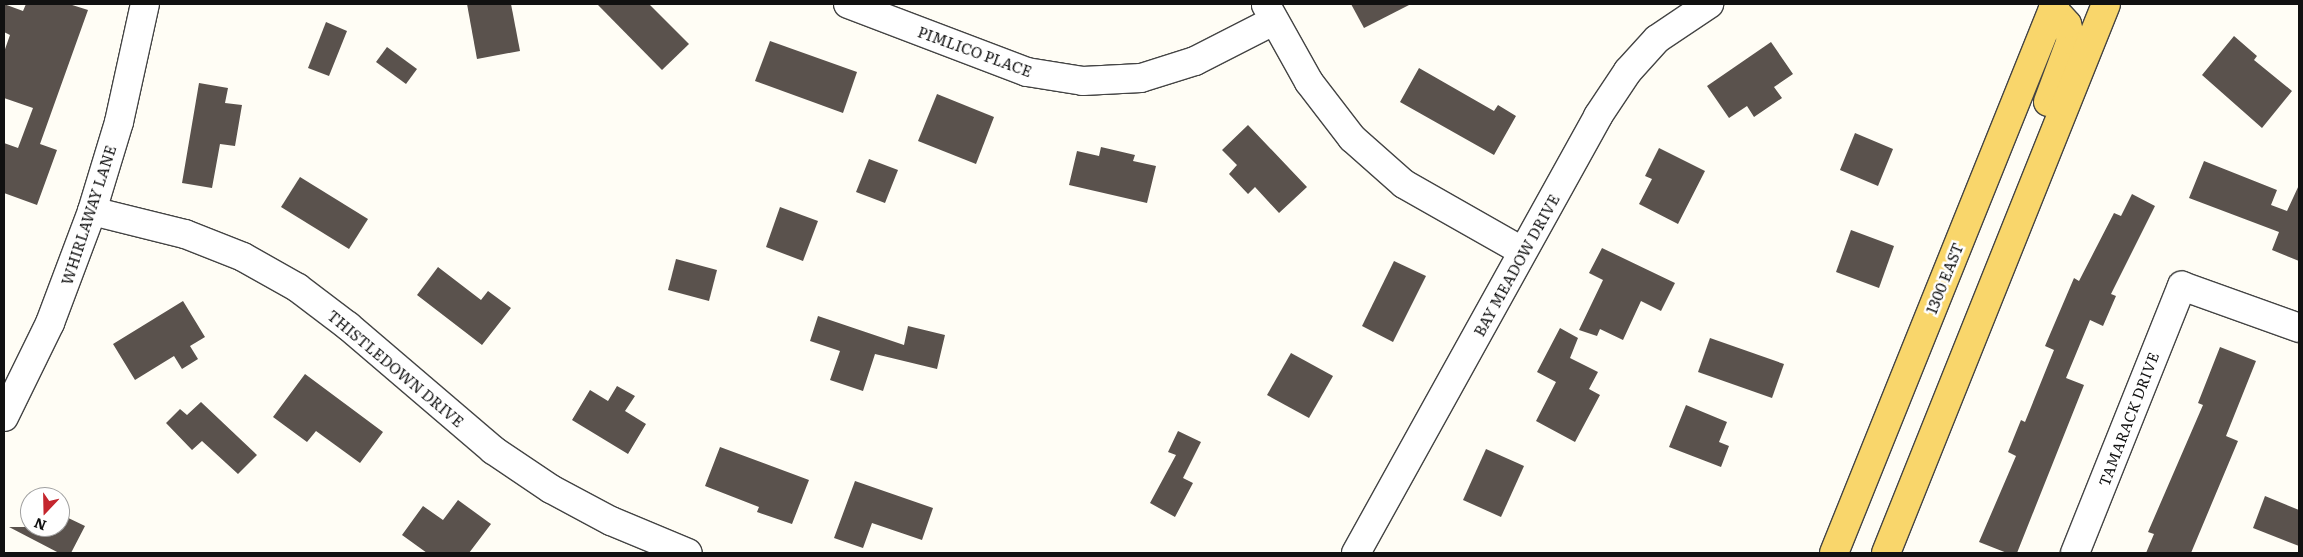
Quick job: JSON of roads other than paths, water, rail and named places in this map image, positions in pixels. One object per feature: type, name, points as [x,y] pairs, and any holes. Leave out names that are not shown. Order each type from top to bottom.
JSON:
[{"type":"main road","points":[[1886,553],[2106,4]]},
{"type":"main road","points":[[2007,251],[2019,184],[2071,40],[2067,24],[2049,5]]},
{"type":"main road","name":"1300 EAST","points":[[1834,553],[2049,5]]},
{"type":"street","name":"WHIRLAWAY LANE","points":[[4,417],[50,323],[92,211],[118,122],[145,4]]},
{"type":"street","name":"PIMLICO PLACE","points":[[848,4],[1027,72],[1083,81],[1141,78],[1195,61],[1269,12]]},
{"type":"street","name":"BAY MEADOW DRIVE","points":[[1356,553],[1598,116],[1628,71],[1657,39],[1708,4]]},
{"type":"street","points":[[1269,12],[1309,82],[1352,138],[1404,184],[1522,251]]},
{"type":"street","name":"THISTLEDOWN DRIVE","points":[[92,211],[185,234],[243,257],[298,288],[348,326],[493,450],[542,483],[611,521],[688,553]]},
{"type":"street","name":"TAMARACK DRIVE","points":[[2076,553],[2182,286],[2299,328]]}]
